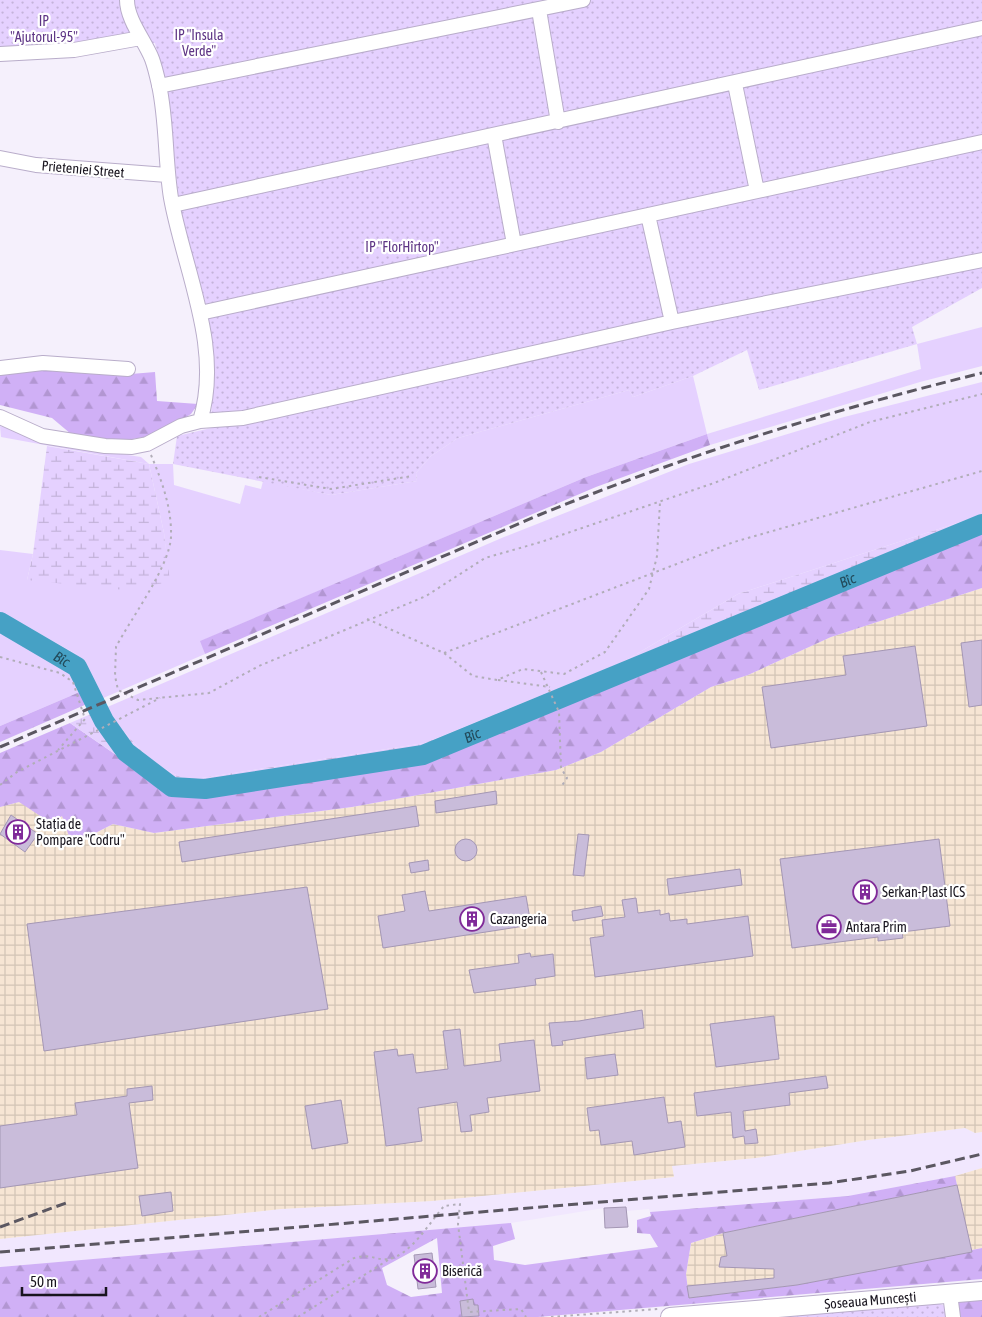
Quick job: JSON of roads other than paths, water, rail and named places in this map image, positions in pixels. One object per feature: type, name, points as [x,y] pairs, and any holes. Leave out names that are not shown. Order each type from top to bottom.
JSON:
[{"type":"main road","name":"Șoseaua Muncești","points":[[670,1317],[982,1291]]},
{"type":"street","points":[[159,86],[535,7],[583,0]]},
{"type":"street","points":[[126,1],[141,38],[152,58],[159,86],[168,175],[173,204],[200,313],[206,360],[205,404],[200,421]]},
{"type":"street","points":[[535,7],[558,122]]},
{"type":"street","points":[[173,204],[735,84],[982,28]]},
{"type":"street","points":[[0,54],[74,50],[141,38]]},
{"type":"street","points":[[735,84],[757,192]]},
{"type":"street","points":[[494,135],[514,244]]},
{"type":"street","points":[[200,313],[982,142]]},
{"type":"street","name":"Prieteniei Street","points":[[0,158],[36,165],[168,175]]},
{"type":"street","points":[[648,215],[672,322]]},
{"type":"street","points":[[0,417],[42,436],[105,446],[132,447],[147,444],[182,426],[200,421],[243,418],[672,322],[982,260]]},
{"type":"street","points":[[0,368],[43,363],[128,369]]},
{"type":"street","points":[[950,1294],[952,1317]]},
{"type":"waterway","name":"Bîc","points":[[0,622],[77,667],[104,721],[126,752],[172,787],[205,789],[423,755],[982,524]]},
{"type":"railway","points":[[0,747],[593,493],[703,454],[813,419],[869,402],[982,373]]},
{"type":"railway","points":[[0,1252],[829,1183],[910,1171],[982,1154]]},
{"type":"railway","points":[[0,1227],[66,1203]]},
{"type":"place","name":"Stația de Pompare \"Codru\"","points":[[18,832]]},
{"type":"place","name":"Serkan-Plast ICS","points":[[865,892]]},
{"type":"place","name":"Cazangeria","points":[[472,919]]},
{"type":"place","name":"Antara Prim","points":[[829,927]]},
{"type":"place","name":"Biserică","points":[[425,1271]]},
{"type":"park label","name":"IP \"Ajutorul-95\"","points":[[44,30]]},
{"type":"park label","name":"IP \"Insula Verde\"","points":[[199,43]]},
{"type":"park label","name":"IP \"FlorHîrtop\"","points":[[402,247]]}]
